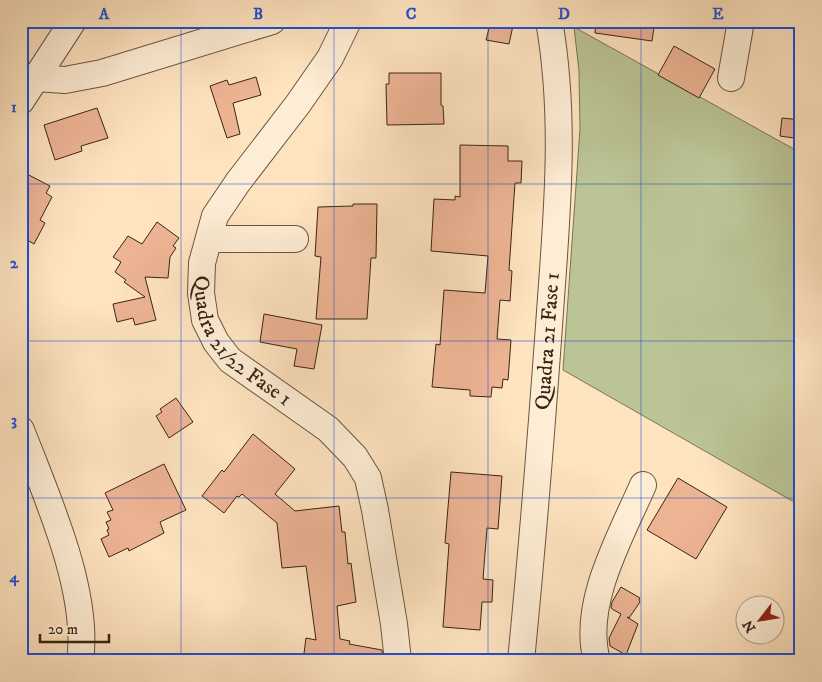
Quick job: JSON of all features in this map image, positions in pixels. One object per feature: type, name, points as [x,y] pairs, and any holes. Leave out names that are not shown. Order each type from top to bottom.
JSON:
[{"type":"street","points":[[21,100],[73,21]]},
{"type":"street","points":[[35,78],[65,80],[102,74],[272,21]]},
{"type":"street","name":"Quadra 21/22 Fase 1","points":[[348,21],[330,58],[215,216],[202,263],[201,292],[205,320],[216,342],[230,360],[328,429],[355,457],[368,478],[383,558],[398,661]]},
{"type":"street","name":"Quadra 21 Fase 1","points":[[521,661],[533,541],[560,136],[554,48],[549,21]]},
{"type":"street","points":[[731,78],[741,21]]},
{"type":"street","points":[[209,239],[296,239]]},
{"type":"street","points":[[21,430],[63,542],[72,576],[81,625],[80,661]]},
{"type":"street","points":[[597,661],[594,622],[598,595],[643,485]]},
{"type":"green space","points":[[574,27],[801,153],[801,506],[563,370],[580,129],[579,71]]},
{"type":"building","points":[[491,21],[514,21],[509,44],[486,40]]},
{"type":"building","points":[[596,21],[655,21],[652,41],[595,33]]},
{"type":"building","points":[[674,46],[715,69],[699,98],[658,75]]},
{"type":"building","points":[[389,73],[441,73],[441,105],[443,106],[444,124],[387,125],[386,84],[389,84]]},
{"type":"building","points":[[256,77],[261,95],[233,103],[240,134],[227,138],[210,86],[227,80],[229,85]]},
{"type":"building","points":[[97,108],[108,138],[81,146],[82,151],[55,160],[44,125]]},
{"type":"building","points":[[782,118],[801,120],[801,139],[780,136]]},
{"type":"building","points":[[460,145],[508,146],[508,161],[522,161],[521,183],[515,183],[509,270],[512,271],[510,301],[500,300],[497,339],[511,340],[508,380],[503,379],[502,388],[492,387],[491,397],[470,396],[470,390],[432,387],[436,344],[440,345],[444,290],[485,293],[488,256],[431,251],[434,199],[455,200],[455,196],[460,197]]},
{"type":"building","points":[[21,171],[50,186],[46,193],[52,197],[40,220],[45,223],[34,244],[29,241],[21,255]]},
{"type":"building","points":[[353,204],[377,204],[376,258],[371,258],[367,319],[316,319],[321,257],[315,256],[318,207],[353,206]]},
{"type":"building","points":[[157,222],[179,238],[173,246],[176,248],[170,257],[168,278],[145,277],[156,320],[135,325],[133,318],[117,322],[113,304],[145,297],[124,282],[126,280],[115,272],[121,262],[113,257],[128,236],[142,244]]},
{"type":"building","points":[[264,314],[322,325],[314,369],[294,366],[297,349],[260,342]]},
{"type":"building","points":[[176,398],[193,422],[169,438],[156,416],[162,412],[160,409]]},
{"type":"building","points":[[253,434],[295,469],[275,494],[295,511],[339,506],[342,532],[345,532],[348,564],[351,563],[356,602],[337,606],[340,639],[350,641],[349,644],[382,650],[383,661],[303,661],[306,638],[316,640],[306,566],[282,568],[277,523],[242,494],[239,497],[237,496],[224,513],[202,496],[222,470],[224,472]]},
{"type":"building","points":[[164,464],[186,510],[160,522],[164,533],[129,551],[128,548],[109,557],[101,539],[109,535],[106,522],[111,520],[107,512],[113,510],[105,493]]},
{"type":"building","points":[[451,472],[502,476],[498,529],[487,528],[483,579],[493,580],[492,602],[482,602],[480,630],[443,627],[449,544],[445,543]]},
{"type":"building","points":[[678,478],[727,507],[696,559],[647,530]]},
{"type":"building","points":[[621,587],[640,598],[640,602],[629,618],[627,617],[638,624],[626,655],[610,646],[609,638],[621,614],[611,607]]}]
